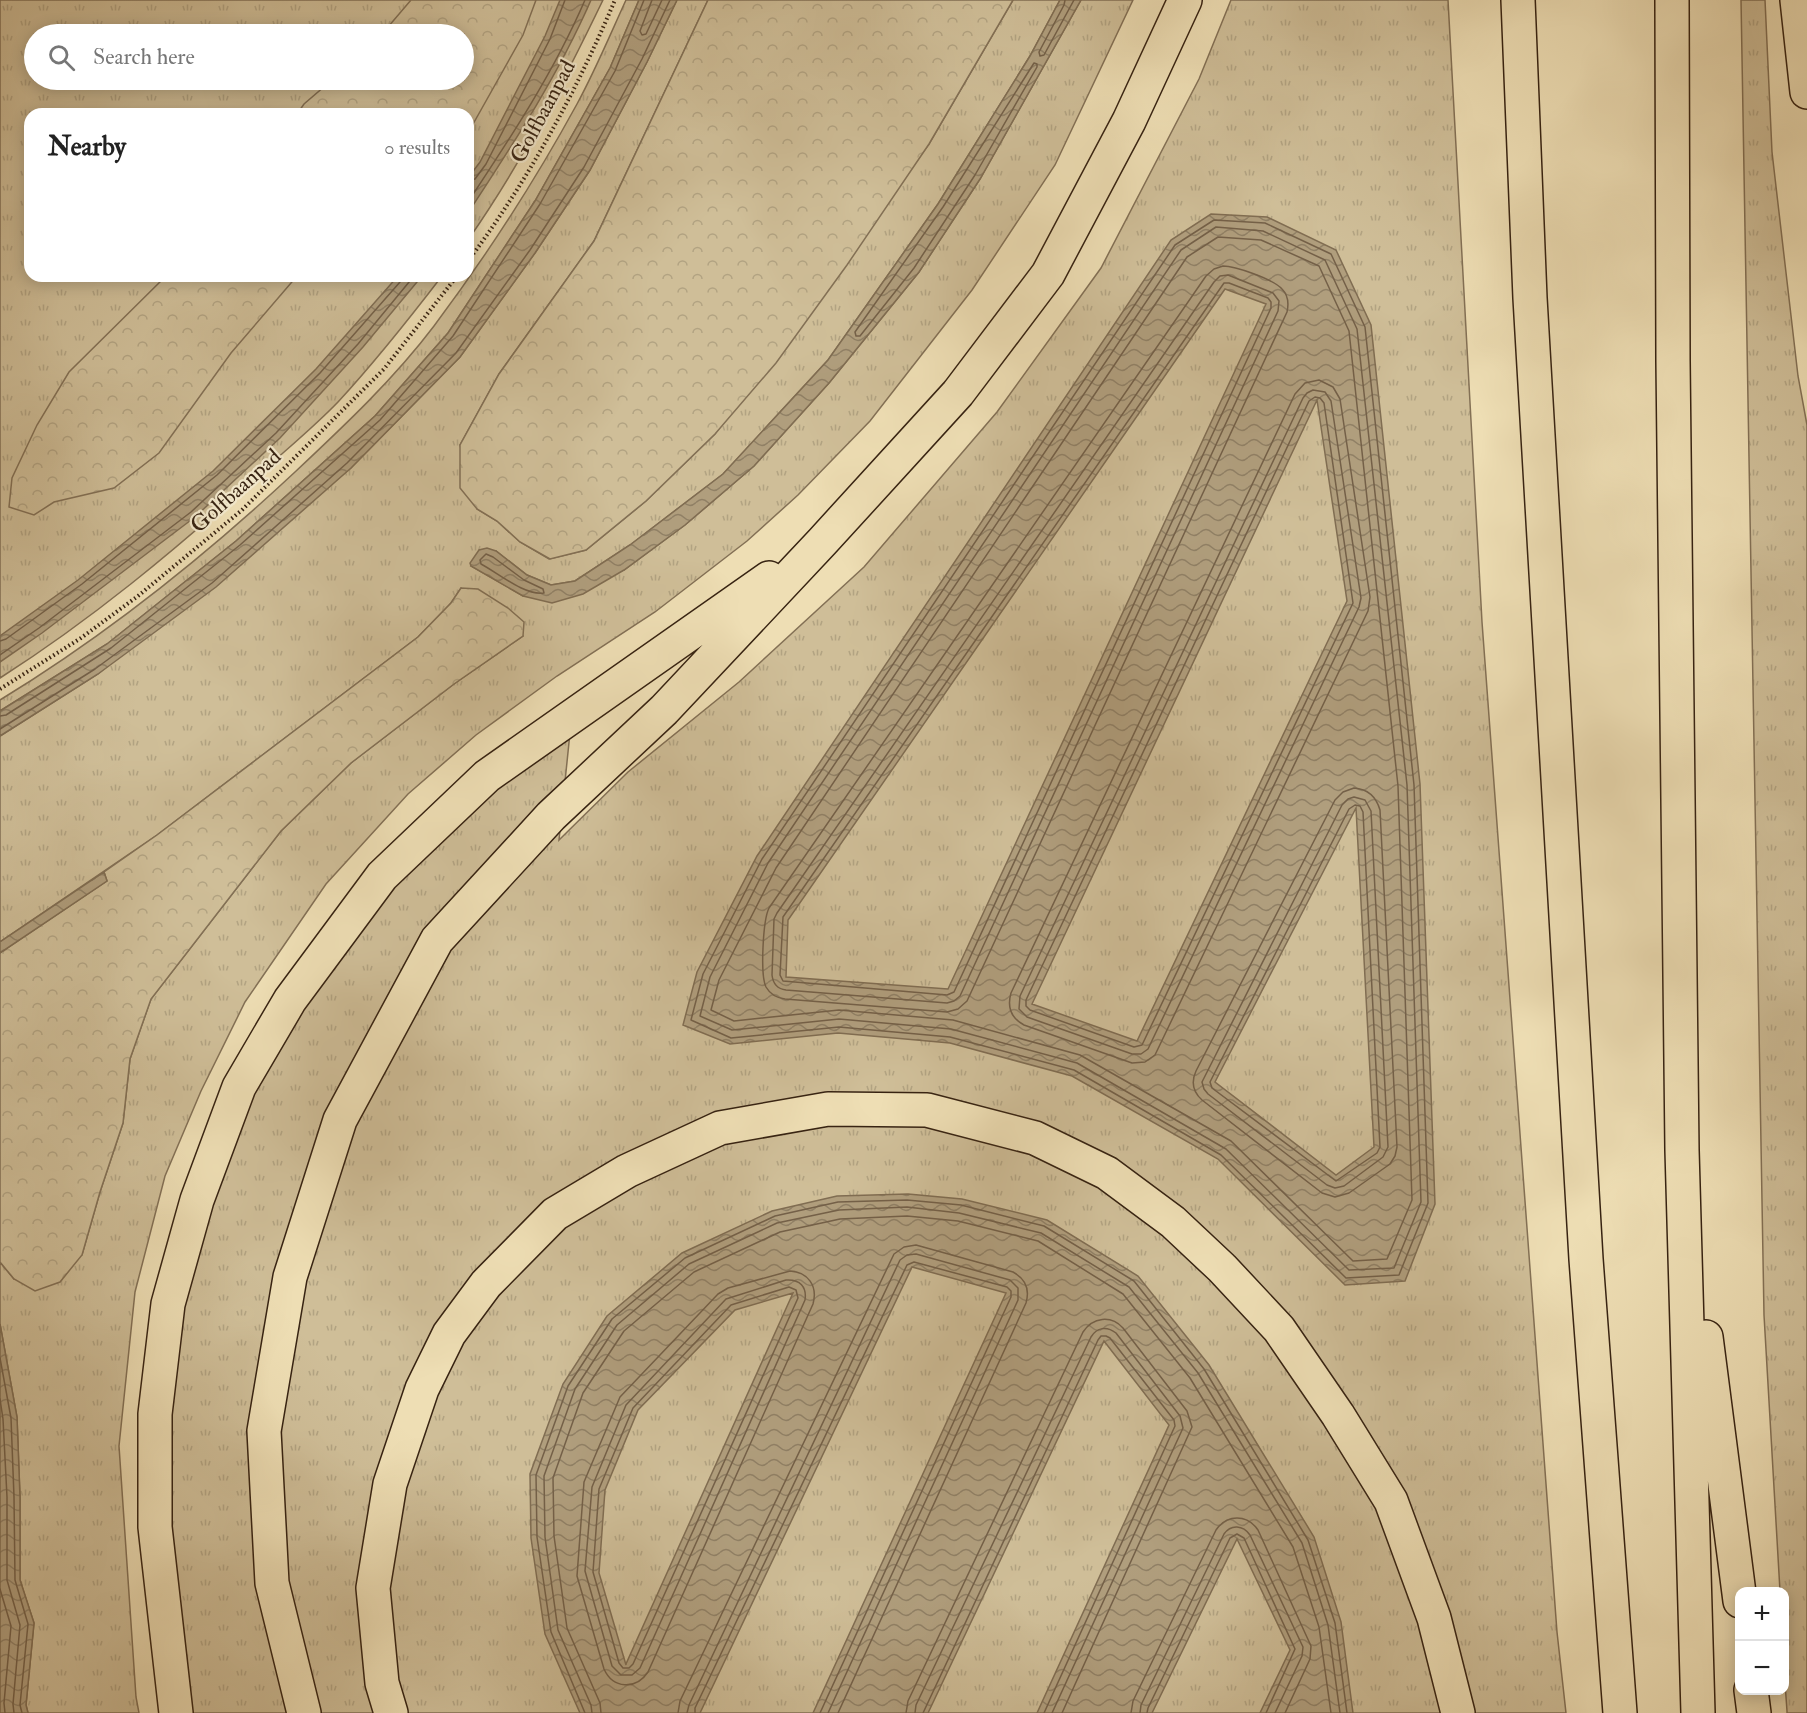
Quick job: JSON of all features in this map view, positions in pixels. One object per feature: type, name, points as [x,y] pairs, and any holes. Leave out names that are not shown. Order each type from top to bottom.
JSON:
[{"type":"highway","points":[[304,1713],[272,1582],[264,1431],[291,1276],[340,1120],[437,939],[551,816],[664,710],[822,542],[958,393],[1048,274],[1129,121],[1185,0]]},
{"type":"highway","points":[[1518,0],[1530,298],[1585,1247],[1620,1713]]},
{"type":"highway","points":[[1672,0],[1673,361],[1682,1150],[1698,1713]]},
{"type":"highway","points":[[1797,0],[1807,92]]},
{"type":"highway","points":[[176,1713],[155,1527],[155,1414],[168,1304],[197,1200],[238,1087],[290,1000],[382,876],[487,776],[822,542]]},
{"type":"highway","points":[[390,1713],[382,1683],[373,1588],[390,1484],[422,1389],[450,1334],[486,1284],[555,1215],[627,1171],[720,1128],[828,1109],[927,1110],[1035,1138],[1107,1173],[1173,1222],[1222,1268],[1279,1329],[1338,1415],[1391,1501],[1434,1618],[1458,1713]]},
{"type":"highway","points":[[1682,1150],[1738,1587]]},
{"type":"highway","points":[[1752,1695],[1754,1713]]},
{"type":"path","name":"Golfbaanpad","points":[[474,252],[523,182],[560,115],[615,0]]},
{"type":"path","name":"Golfbaanpad","points":[[0,689],[81,638],[138,596],[242,510],[384,369],[452,282]]},
{"type":"green space","points":[[0,0],[603,0],[540,123],[474,231],[474,108],[24,108],[24,282],[437,282],[338,402],[307,431],[131,584],[34,656],[0,678]]},
{"type":"green space","points":[[411,0],[536,0],[523,35],[474,122],[474,108],[301,108],[320,90],[474,90],[474,24],[391,24]]},
{"type":"green space","points":[[626,0],[639,0],[610,68],[535,201],[448,333],[375,416],[236,541],[107,644],[0,711],[0,700],[117,622],[225,535],[332,437],[402,365],[419,346],[466,282],[474,282],[474,270],[561,133]]},
{"type":"green space","points":[[677,0],[708,0],[594,241],[499,374],[460,445],[477,509],[497,521],[520,542],[549,559],[586,550],[646,501],[715,434],[929,144],[1013,0],[1060,0],[1030,56],[938,204],[828,360],[723,474],[630,545],[575,581],[551,585],[527,575],[496,551],[471,566],[523,596],[624,570],[685,525],[754,466],[829,383],[919,272],[980,179],[1081,0],[1133,0],[1055,165],[972,290],[870,421],[798,495],[747,541],[655,612],[557,676],[476,735],[408,794],[326,884],[245,1002],[201,1091],[165,1176],[135,1292],[119,1446],[139,1713],[28,1713],[26,1705],[34,1623],[20,1580],[17,1417],[0,1324],[0,1262],[14,1279],[82,1255],[123,1123],[130,1059],[151,999],[281,831],[351,763],[454,684],[523,636],[461,588],[451,603],[418,637],[157,835],[0,942],[0,736],[98,674],[351,468],[460,357],[535,253],[590,170]]},
{"type":"green space","points":[[708,0],[1013,0],[929,144],[847,265],[776,363],[715,434],[646,501],[586,550],[550,559],[520,542],[497,521],[477,509],[460,488],[460,445],[499,374],[594,241]]},
{"type":"green space","points":[[1231,0],[1448,0],[1482,622],[1557,1632],[1566,1713],[180,1713],[177,1696],[167,1418],[177,1317],[217,1182],[259,1076],[377,897],[489,787],[571,723],[559,840],[628,772],[739,682],[864,567],[997,412],[1101,268],[1199,79]]},
{"type":"green space","points":[[1741,0],[1765,0],[1772,152],[1798,376],[1807,425],[1807,1713],[1787,1713],[1789,1587],[1780,1587],[1764,1315]]},
{"type":"green space","points":[[160,282],[292,282],[231,353],[159,453],[114,488],[54,502],[34,515],[9,507],[12,478],[37,425],[69,372]]},
{"type":"green space","points":[[461,588],[478,589],[508,608],[524,622],[523,636],[454,684],[351,763],[281,831],[151,999],[130,1059],[123,1123],[82,1255],[60,1282],[35,1291],[14,1279],[0,1262],[0,953],[107,881],[104,872],[157,835],[418,637],[451,603]]},
{"type":"water","points":[[560,0],[591,0],[549,83],[474,204],[474,170],[545,36]]},
{"type":"water","points":[[639,0],[677,0],[590,170],[535,253],[460,357],[351,468],[216,587],[98,674],[0,736],[0,711],[107,644],[236,541],[375,416],[448,333],[535,201],[610,68]]},
{"type":"water","points":[[1060,0],[1081,0],[980,179],[919,272],[829,383],[754,466],[685,525],[624,570],[583,594],[552,603],[523,596],[471,566],[470,563],[479,550],[487,548],[496,551],[527,575],[551,585],[575,581],[630,545],[723,474],[828,360],[938,204],[1030,56]]},
{"type":"water","points":[[1211,214],[1267,217],[1336,250],[1371,325],[1420,784],[1435,1204],[1405,1281],[1345,1285],[1218,1159],[1072,1076],[950,1043],[838,1033],[730,1044],[683,1025],[697,972],[757,856],[1171,240]],"holes":[[[1225,289],[1266,304],[948,989],[786,977],[788,920]],[[1317,400],[1347,601],[1137,1041],[1032,1004]],[[1356,808],[1374,1147],[1336,1175],[1215,1082]]]},
{"type":"water","points":[[393,282],[417,282],[363,347],[280,438],[195,517],[0,662],[0,636],[78,580],[213,471],[316,369]]},
{"type":"water","points":[[104,872],[107,881],[0,953],[0,942]]},
{"type":"water","points":[[908,1194],[962,1199],[1047,1220],[1138,1276],[1209,1365],[1314,1537],[1341,1622],[1353,1713],[1260,1713],[1290,1650],[1237,1539],[1152,1713],[1037,1713],[1169,1425],[1104,1341],[928,1713],[813,1713],[1006,1293],[912,1267],[700,1713],[580,1713],[545,1634],[531,1538],[530,1474],[563,1384],[607,1316],[682,1253],[772,1211],[837,1196]],"holes":[[[793,1293],[626,1665],[599,1573],[605,1490],[638,1410],[735,1310]]]},
{"type":"water","points":[[0,1324],[17,1417],[20,1580],[34,1623],[26,1705],[28,1713],[0,1713]]}]
